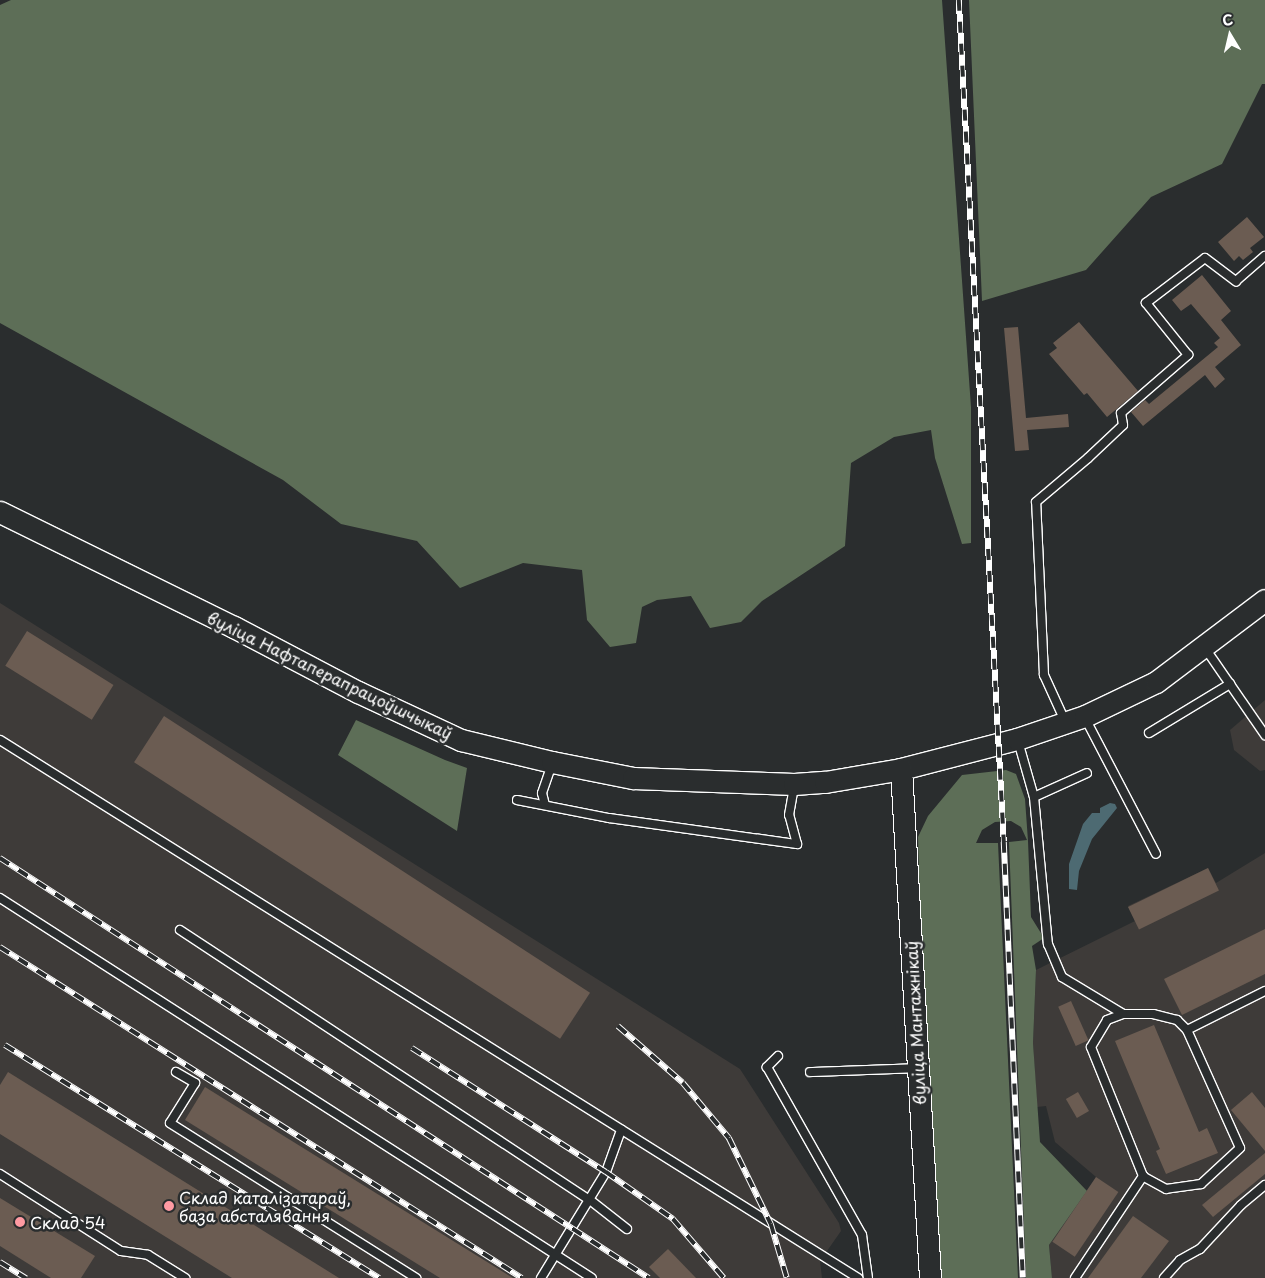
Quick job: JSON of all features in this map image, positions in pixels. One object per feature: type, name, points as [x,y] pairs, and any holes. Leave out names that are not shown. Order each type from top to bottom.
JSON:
[{"type":"street","name":"вуліца Нафтаперапрацоўшчыкаў","points":[[0,512],[234,627],[358,692],[461,740],[552,762],[633,778],[794,784],[825,782],[901,769],[1017,739],[1075,719],[1156,682],[1265,600]]},
{"type":"street","name":"вуліца Мантажнікаў","points":[[901,769],[930,1278]]},
{"type":"lane","points":[[1156,854],[1075,719],[1044,675],[1036,502],[1124,425],[1122,413],[1188,355],[1146,303],[1205,258],[1236,281],[1265,256]]},
{"type":"lane","points":[[1204,646],[1265,735]]},
{"type":"lane","points":[[1149,733],[1230,684]]},
{"type":"lane","points":[[1017,739],[1034,797],[1048,944],[1062,977],[1122,1014]]},
{"type":"lane","points":[[0,740],[858,1278]]},
{"type":"lane","points":[[545,805],[542,794],[552,762]]},
{"type":"lane","points":[[1034,797],[1087,773]]},
{"type":"lane","points":[[517,800],[609,818],[797,844],[789,815],[794,784]]},
{"type":"lane","points":[[0,898],[592,1278]]},
{"type":"lane","points":[[180,930],[590,1200],[627,1229]]},
{"type":"lane","points":[[1186,1030],[1265,991]]},
{"type":"lane","points":[[1122,1014],[1153,1014],[1177,1020],[1186,1030],[1240,1148],[1201,1184],[1166,1190],[1143,1176],[1091,1047],[1107,1020],[1122,1014]]},
{"type":"lane","points":[[778,1056],[766,1067],[862,1235],[868,1278]]},
{"type":"lane","points":[[810,1072],[917,1068]]},
{"type":"lane","points":[[176,1072],[195,1083],[170,1123],[416,1278]]},
{"type":"lane","points":[[541,1278],[606,1172],[621,1130]]},
{"type":"lane","points":[[0,1174],[121,1251],[148,1255],[185,1278]]},
{"type":"lane","points":[[1075,1278],[1143,1176]]},
{"type":"lane","points":[[1164,1278],[1180,1260],[1200,1249],[1241,1205],[1265,1184]]},
{"type":"shaded area","points":[[0,603],[740,1069],[839,1223],[841,1231],[820,1261],[822,1278],[0,1278]]},
{"type":"shaded area","points":[[1265,700],[1265,770],[1260,771],[1234,750],[1230,730]]},
{"type":"shaded area","points":[[1265,853],[1265,1278],[1052,1278],[1049,1245],[1096,1177],[1055,1142],[1046,1106],[1037,1107],[1033,1043],[1036,970],[1135,921],[1128,906],[1208,868],[1216,883]]},
{"type":"green space","points":[[11,0],[942,0],[971,407],[971,543],[962,544],[935,458],[931,430],[894,437],[851,463],[845,546],[762,601],[741,622],[710,628],[691,596],[657,600],[642,607],[636,643],[610,647],[587,620],[582,570],[523,563],[460,588],[417,541],[341,524],[283,480],[0,323],[0,5]]},
{"type":"green space","points":[[969,0],[1265,0],[1265,84],[1262,84],[1222,164],[1151,197],[1086,270],[982,301]]},
{"type":"green space","points":[[356,720],[467,768],[457,831],[338,755]]},
{"type":"green space","points":[[1006,770],[1016,774],[1025,799],[1031,917],[1044,938],[1032,946],[1036,970],[1033,1043],[1040,1142],[1087,1191],[1049,1245],[1052,1278],[1026,1278],[1009,842],[1027,840],[1021,827],[1011,821],[995,822],[982,830],[976,843],[998,843],[1018,1278],[939,1278],[923,1020],[918,837],[928,816],[962,775]]},
{"type":"water","points":[[1110,803],[1115,804],[1117,808],[1092,839],[1079,871],[1077,890],[1069,889],[1069,864],[1083,824],[1092,813],[1100,813],[1100,808]]},
{"type":"building","points":[[1247,217],[1264,237],[1250,248],[1253,252],[1243,260],[1239,256],[1234,261],[1218,242]]},
{"type":"building","points":[[1202,275],[1231,311],[1221,320],[1241,345],[1215,367],[1225,379],[1215,388],[1205,375],[1143,426],[1131,412],[1145,400],[1149,404],[1218,347],[1214,343],[1220,338],[1191,304],[1181,311],[1172,300]]},
{"type":"building","points":[[1079,322],[1138,391],[1107,417],[1087,393],[1084,395],[1049,354],[1057,348],[1053,343]]},
{"type":"building","points":[[1018,327],[1026,418],[1068,414],[1069,427],[1027,430],[1029,450],[1015,451],[1004,328]]},
{"type":"building","points":[[27,631],[114,685],[92,720],[5,666]]},
{"type":"building","points":[[164,716],[590,993],[560,1039],[134,762]]},
{"type":"building","points":[[1208,868],[1219,890],[1139,929],[1128,907]]},
{"type":"building","points":[[1265,929],[1265,974],[1182,1015],[1164,979]]},
{"type":"building","points":[[1071,1001],[1088,1040],[1076,1046],[1058,1007]]},
{"type":"building","points":[[1154,1025],[1199,1132],[1207,1128],[1218,1153],[1166,1174],[1156,1151],[1160,1149],[1115,1041]]},
{"type":"building","name":"Склад каталізатараў, база абсталявання","points":[[8,1072],[339,1278],[232,1278],[0,1134],[0,1085]]},
{"type":"building","points":[[205,1087],[513,1278],[440,1278],[185,1120]]},
{"type":"building","points":[[1078,1092],[1089,1111],[1077,1118],[1066,1099]]},
{"type":"building","points":[[1252,1092],[1265,1108],[1265,1151],[1231,1110]]},
{"type":"building","points":[[1265,1153],[1265,1174],[1213,1217],[1202,1205]]},
{"type":"building","points":[[1096,1177],[1118,1192],[1075,1257],[1052,1242]]},
{"type":"building","name":"Склад 54","points":[[0,1198],[95,1256],[81,1278],[51,1278],[0,1246]]},
{"type":"building","points":[[1133,1216],[1169,1241],[1141,1278],[1088,1278]]},
{"type":"building","points":[[668,1249],[696,1278],[660,1278],[649,1267]]},
{"type":"railway","points":[[959,0],[1004,842],[1023,1278]]},
{"type":"railway","points":[[0,858],[649,1278]]},
{"type":"railway","points":[[0,947],[522,1278]]},
{"type":"railway","points":[[618,1026],[683,1083],[729,1138],[771,1224],[787,1278]]},
{"type":"railway","points":[[5,1045],[380,1278]]},
{"type":"railway","points":[[412,1048],[606,1172],[673,1219],[724,1278]]},
{"type":"railway","points":[[0,1262],[26,1278]]},
{"type":"place","name":"Склад каталізатараў, база абсталявання","points":[[169,1206]]},
{"type":"place","name":"Склад 54","points":[[20,1222]]}]
